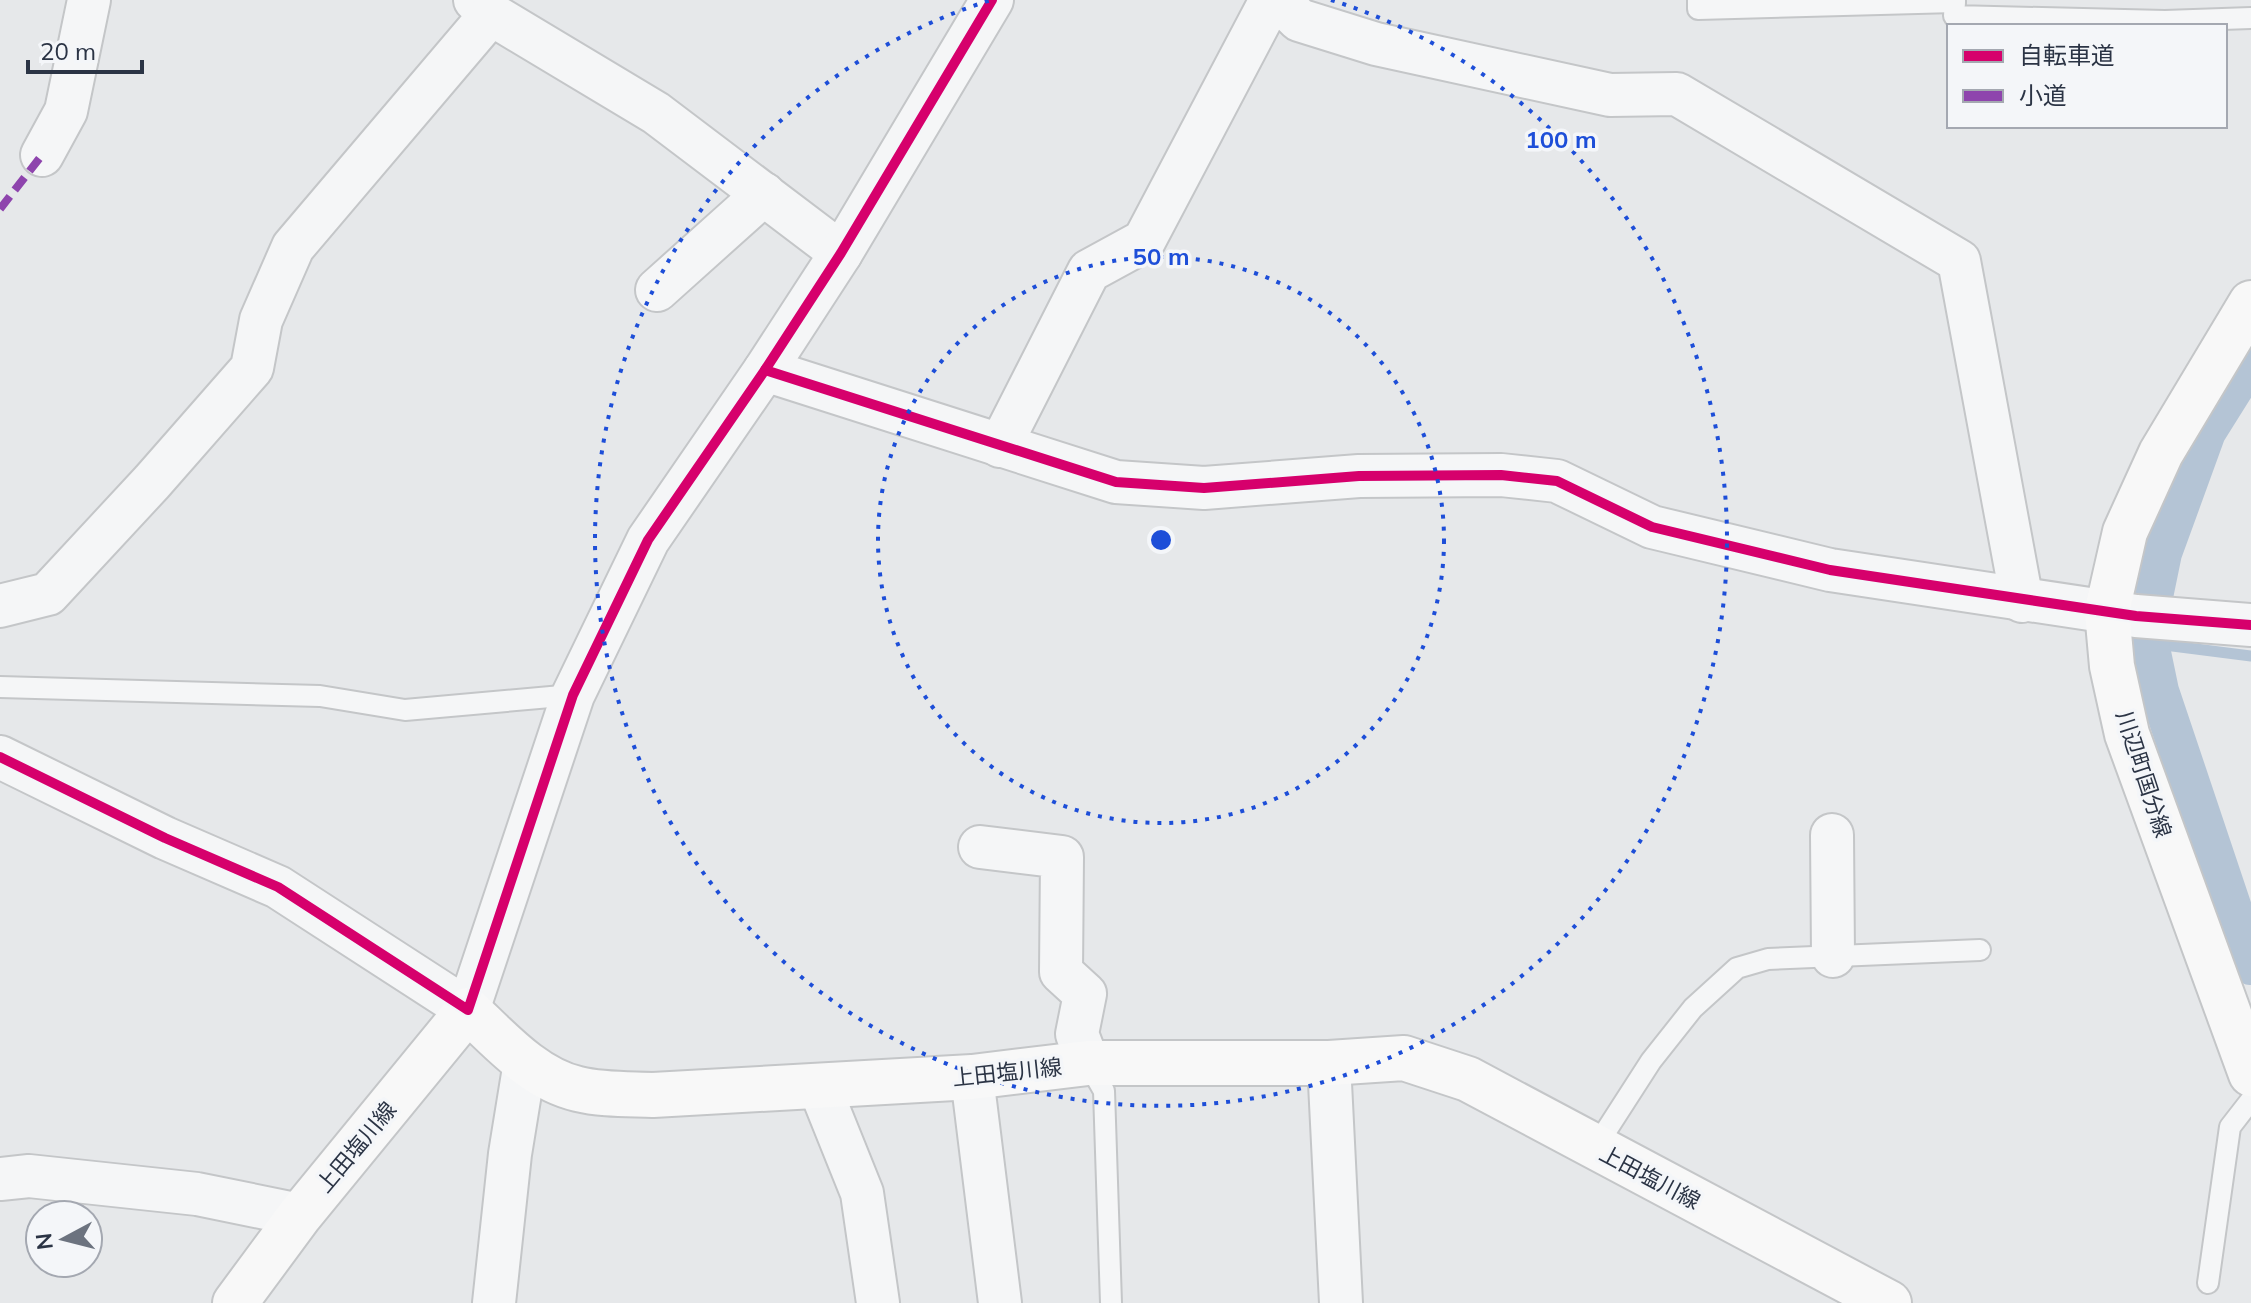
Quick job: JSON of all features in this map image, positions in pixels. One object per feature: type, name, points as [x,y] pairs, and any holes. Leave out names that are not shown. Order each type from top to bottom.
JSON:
[{"type":"main road","name":"川辺町国分線","points":[[2251,303],[2161,453],[2125,532],[2136,615],[2112,666],[2127,734],[2251,1074]]},
{"type":"main road","name":"上田塩川線","points":[[235,1303],[300,1215],[468,1010],[534,1070],[576,1089],[610,1094],[653,1095],[972,1077],[1088,1063],[1329,1063],[1404,1058],[1468,1079],[1873,1299]]},
{"type":"street","points":[[42,155],[66,111],[89,0]]},
{"type":"street","points":[[0,757],[165,838],[278,887],[468,1010],[573,695],[648,540],[841,253],[992,0]]},
{"type":"street","points":[[1000,446],[1089,271],[1144,241],[1271,0]]},
{"type":"street","points":[[1279,0],[1299,20],[1376,44],[1610,95],[1677,94],[1959,261],[2022,601]]},
{"type":"street","points":[[0,606],[48,594],[252,368],[261,320],[293,247],[483,7],[656,113],[841,253]]},
{"type":"street","points":[[657,290],[764,194]]},
{"type":"street","points":[[765,370],[1116,482],[1204,488],[1359,476],[1501,475],[1557,481],[1652,527],[1830,570],[2022,601],[2251,625]]},
{"type":"street","points":[[1832,835],[1833,956]]},
{"type":"street","points":[[980,847],[1062,857],[1061,972],[1085,994],[1077,1034],[1088,1063]]},
{"type":"street","points":[[494,1303],[510,1154],[525,1062]]},
{"type":"street","points":[[1329,1063],[1341,1303]]},
{"type":"street","points":[[972,1077],[1000,1303]]},
{"type":"street","points":[[819,1086],[862,1193],[878,1303]]},
{"type":"street","points":[[0,1179],[29,1176],[197,1194],[300,1215]]},
{"type":"lane","points":[[1698,0],[1698,9],[1955,1],[1954,16],[2165,21],[2251,18]]},
{"type":"lane","points":[[0,687],[320,696],[405,710],[573,695]]},
{"type":"lane","points":[[1595,1148],[1651,1061],[1693,1008],[1737,968],[1768,959],[1980,950]]},
{"type":"lane","points":[[1088,1063],[1104,1091],[1111,1303]]},
{"type":"lane","points":[[2208,1283],[2230,1127],[2251,1100]]},
{"type":"waterway","points":[[2251,360],[2206,432],[2162,553],[2148,621],[2149,643],[2159,691],[2251,965]]},
{"type":"waterway","points":[[2149,643],[2251,656]]},
{"type":"marked path","points":[[0,209],[42,155]]},
{"type":"cycle path","points":[[0,757],[165,838],[278,887],[468,1010],[573,695],[648,540],[841,253],[992,0]]},
{"type":"cycle path","points":[[765,370],[1116,482],[1204,488],[1359,476],[1501,475],[1557,481],[1652,527],[1830,570],[2136,616],[2251,625]]}]
